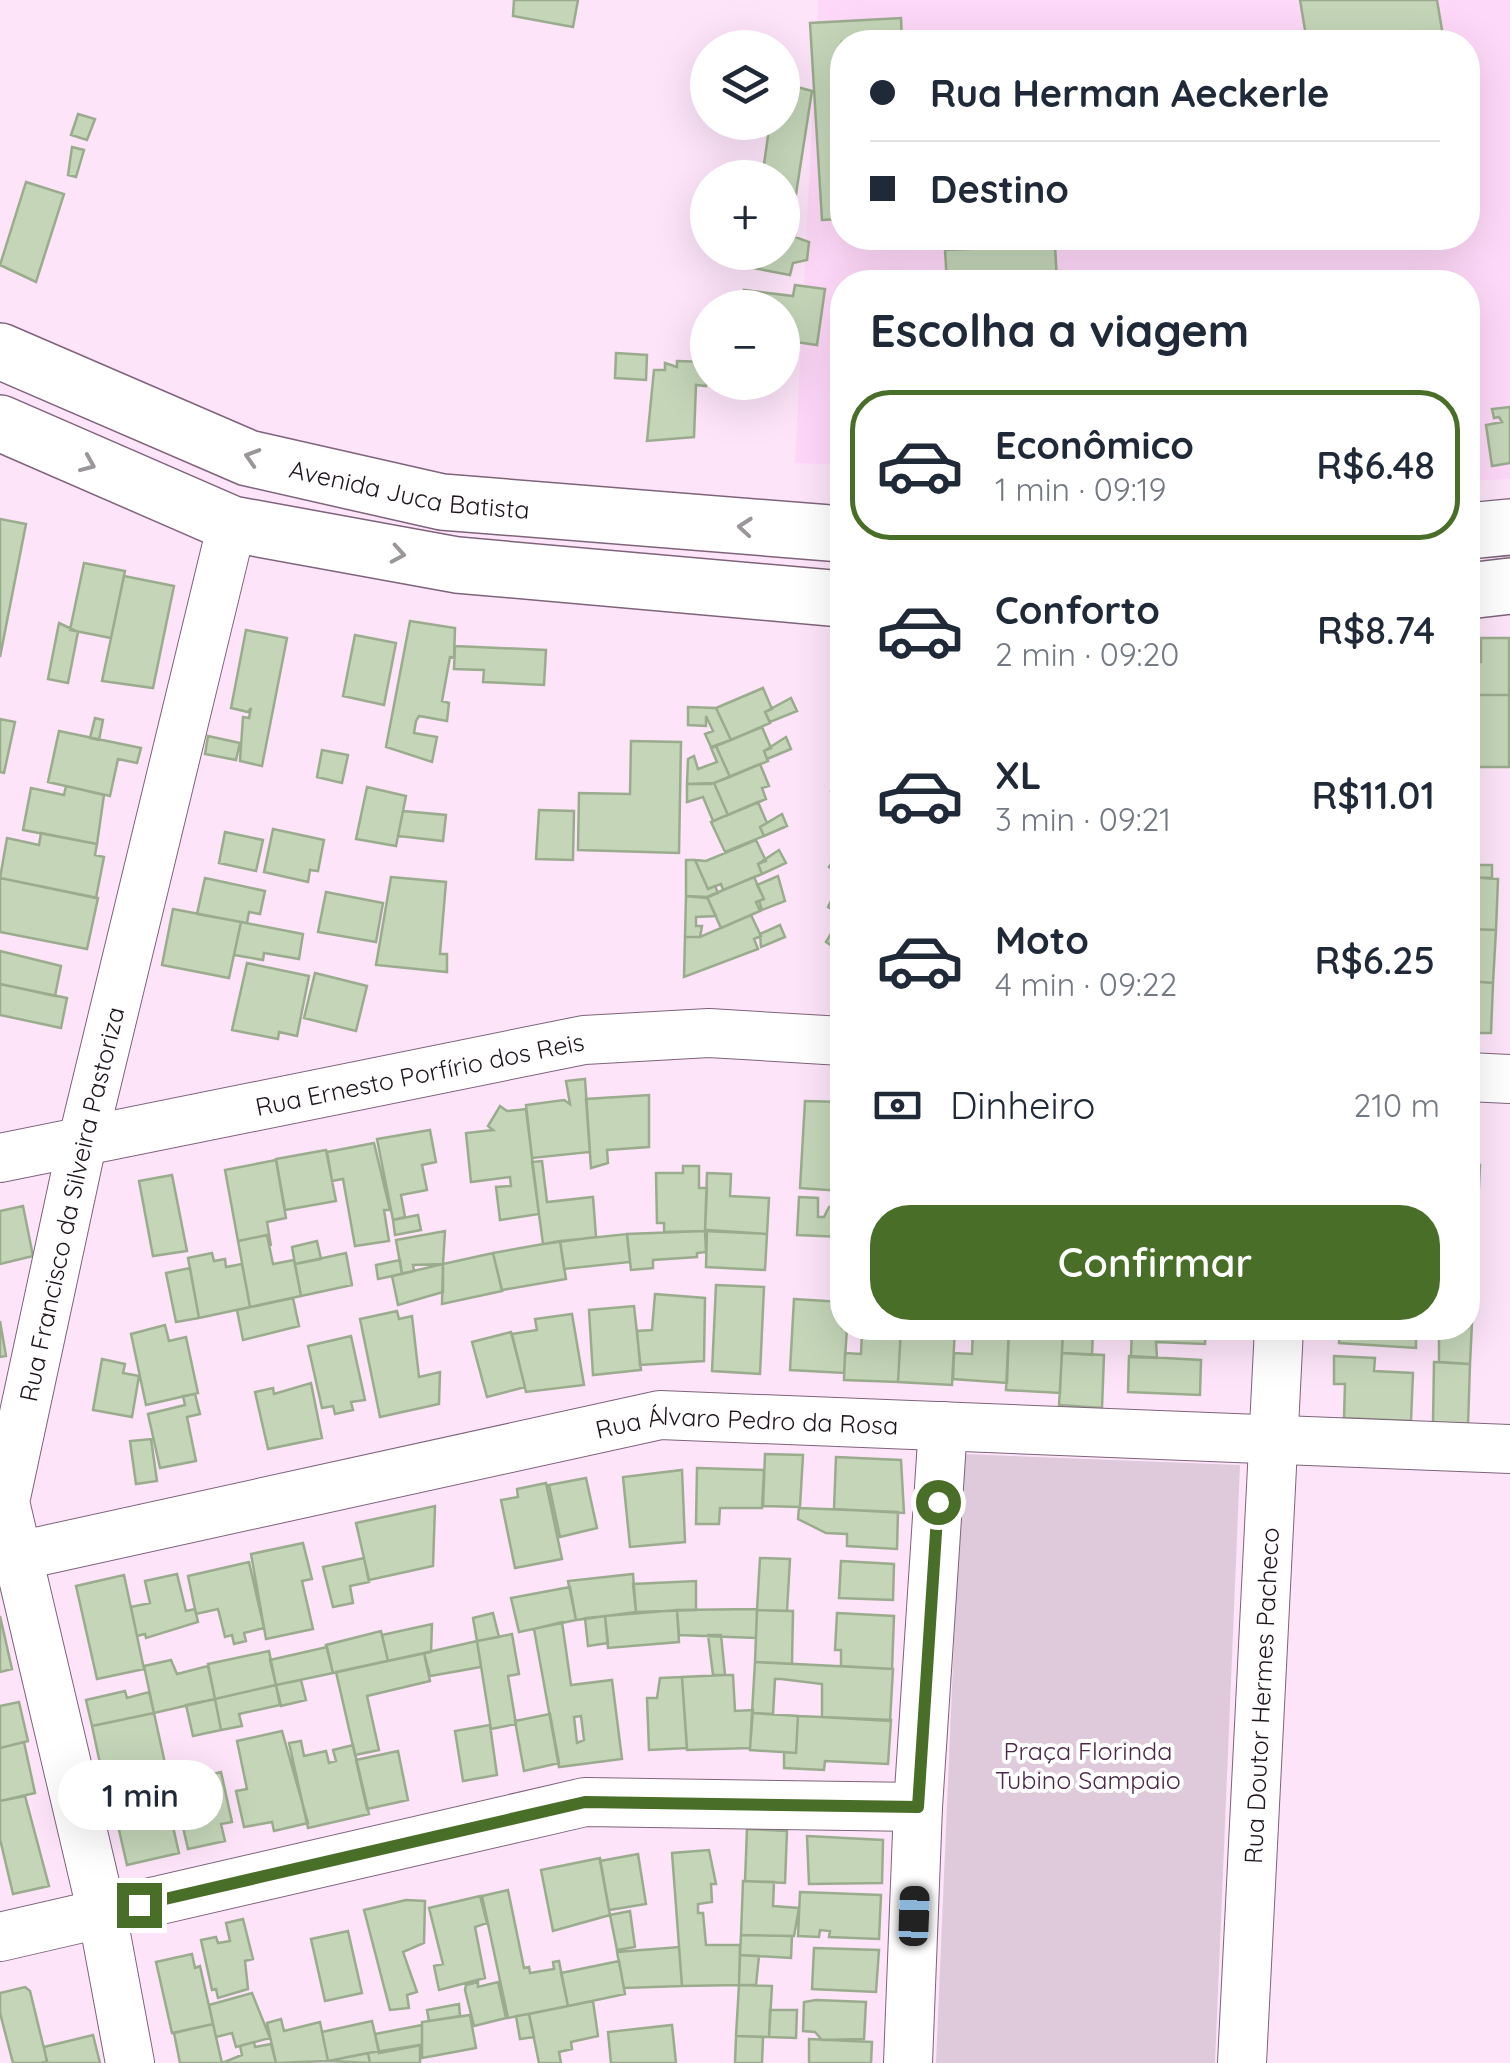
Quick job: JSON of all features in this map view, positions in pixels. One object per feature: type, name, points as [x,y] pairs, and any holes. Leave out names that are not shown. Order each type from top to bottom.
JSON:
[{"type":"main road","name":"Avenida Juca Batista","points":[[0,351],[248,458],[442,502],[830,533]]},
{"type":"main road","points":[[0,423],[232,524],[458,565],[830,598]]},
{"type":"main road","points":[[1480,531],[1510,527]]},
{"type":"main road","points":[[1480,590],[1510,586]]},
{"type":"street","name":"Rua Francisco da Silveira Pastoriza","points":[[130,2063],[102,1913],[8,1558],[5,1502],[83,1139],[232,524]]},
{"type":"street","name":"Rua Ernesto Porfírio dos Reis","points":[[0,1158],[584,1040],[709,1033],[830,1040]]},
{"type":"street","points":[[1480,1079],[1510,1080]]},
{"type":"street","name":"Rua Doutor Hermes Pacheco","points":[[1242,2063],[1278,1340]]},
{"type":"street","name":"Rua Álvaro Pedro da Rosa","points":[[8,1558],[660,1415],[1510,1448]]},
{"type":"street","points":[[908,2063],[918,1807],[943,1426]]},
{"type":"street","points":[[0,1937],[585,1802],[918,1807]]},
{"type":"shaded area","points":[[818,0],[1510,0],[1510,479],[1480,480],[1480,270],[830,270],[830,464],[795,463]]},
{"type":"green space","name":"Praça Florinda Tubino Sampaio","points":[[962,1454],[1240,1465],[1215,2063],[936,2063]]},
{"type":"building","points":[[514,0],[578,0],[573,27],[513,16]]},
{"type":"building","points":[[1300,0],[1437,0],[1442,30],[1305,30]]},
{"type":"building","points":[[901,18],[902,30],[830,30],[830,220],[822,220],[810,23]]},
{"type":"building","points":[[800,88],[812,91],[800,168],[800,160],[765,160],[767,140],[800,140]]},
{"type":"building","points":[[78,114],[95,119],[87,140],[71,135]]},
{"type":"building","points":[[72,147],[84,150],[76,177],[68,175]]},
{"type":"building","points":[[26,182],[64,194],[36,282],[0,265]]},
{"type":"building","points":[[800,239],[809,242],[807,260],[800,262]]},
{"type":"building","points":[[945,250],[1055,250],[1056,270],[946,270]]},
{"type":"building","points":[[764,270],[791,270],[790,275]]},
{"type":"building","points":[[795,285],[825,289],[817,345],[800,343],[800,290],[794,290]]},
{"type":"building","points":[[616,353],[647,355],[646,380],[615,378]]},
{"type":"building","points":[[677,361],[690,361],[690,400],[695,400],[694,437],[647,441],[654,370],[665,370],[665,363],[677,367]]},
{"type":"building","points":[[1510,407],[1510,463],[1492,466],[1486,425],[1502,422],[1499,417],[1494,418],[1492,409]]},
{"type":"building","points":[[0,519],[26,524],[0,657]]},
{"type":"building","points":[[84,563],[125,571],[111,638],[70,630]]},
{"type":"building","points":[[124,576],[174,586],[153,688],[102,681]]},
{"type":"building","points":[[410,621],[455,628],[454,658],[450,657],[442,701],[449,703],[447,721],[419,716],[416,721],[414,733],[437,737],[432,762],[386,747]]},
{"type":"building","points":[[59,623],[78,632],[68,683],[48,679]]},
{"type":"building","points":[[246,630],[287,638],[262,766],[240,761],[243,717],[249,718],[251,708],[248,712],[231,708]]},
{"type":"building","points":[[355,635],[396,643],[384,705],[343,696]]},
{"type":"building","points":[[1481,638],[1509,638],[1509,695],[1480,695]]},
{"type":"building","points":[[455,646],[546,650],[544,685],[483,682],[484,670],[454,669]]},
{"type":"building","points":[[763,688],[772,709],[765,712],[770,723],[731,740],[716,708]]},
{"type":"building","points":[[1480,695],[1509,695],[1509,767],[1480,767]]},
{"type":"building","points":[[791,698],[797,711],[770,722],[765,712]]},
{"type":"building","points":[[688,707],[716,708],[731,740],[711,747],[705,734],[713,731],[706,716],[706,726],[688,725]]},
{"type":"building","points":[[95,718],[103,720],[99,740],[90,738]]},
{"type":"building","points":[[0,719],[15,722],[4,773],[0,772]]},
{"type":"building","points":[[762,727],[771,748],[764,751],[768,761],[730,777],[716,746]]},
{"type":"building","points":[[59,731],[141,748],[137,763],[118,759],[110,796],[48,782]]},
{"type":"building","points":[[208,736],[240,743],[236,760],[205,754]]},
{"type":"building","points":[[786,737],[791,749],[767,759],[764,751]]},
{"type":"building","points":[[631,741],[681,742],[679,853],[578,850],[579,793],[630,794]]},
{"type":"building","points":[[716,746],[730,777],[711,784],[687,784],[688,759],[694,756],[698,769],[717,762],[711,748]]},
{"type":"building","points":[[322,750],[348,755],[342,783],[317,777]]},
{"type":"building","points":[[760,764],[769,786],[762,788],[766,799],[728,815],[714,783]]},
{"type":"building","points":[[714,783],[728,815],[713,821],[703,797],[687,802],[687,784]]},
{"type":"building","points":[[66,786],[104,795],[97,844],[23,830],[31,788],[64,795]]},
{"type":"building","points":[[367,787],[406,796],[396,846],[356,839]]},
{"type":"building","points":[[758,802],[767,823],[760,827],[764,836],[725,852],[711,822]]},
{"type":"building","points":[[539,810],[574,811],[573,860],[536,859]]},
{"type":"building","points":[[403,811],[446,815],[443,841],[398,836]]},
{"type":"building","points":[[782,814],[787,826],[764,836],[760,827]]},
{"type":"building","points":[[273,829],[324,840],[318,871],[310,870],[308,882],[264,872]]},
{"type":"building","points":[[225,832],[263,840],[256,871],[219,863]]},
{"type":"building","points":[[41,833],[97,844],[95,855],[104,857],[96,898],[0,878],[7,838],[39,845]]},
{"type":"building","points":[[756,840],[766,861],[758,864],[762,874],[723,890],[721,884],[708,889],[695,860],[706,861]]},
{"type":"building","points":[[779,850],[786,863],[762,874],[758,864]]},
{"type":"building","points":[[686,860],[695,860],[708,889],[715,886],[718,893],[706,898],[686,896]]},
{"type":"building","points":[[1480,865],[1492,865],[1492,878],[1480,878]]},
{"type":"building","points":[[778,876],[785,901],[762,910],[759,901],[764,899],[757,885]]},
{"type":"building","points":[[391,877],[446,882],[440,954],[447,954],[447,972],[376,965]]},
{"type":"building","points":[[754,877],[764,899],[756,902],[760,911],[721,928],[707,897]]},
{"type":"building","points":[[0,878],[98,898],[87,949],[0,932]]},
{"type":"building","points":[[205,878],[265,891],[260,914],[249,912],[247,923],[197,914]]},
{"type":"building","points":[[1480,878],[1498,879],[1496,930],[1480,929]]},
{"type":"building","points":[[326,892],[383,903],[376,942],[318,932]]},
{"type":"building","points":[[686,896],[707,897],[716,916],[696,917],[696,926],[702,926],[700,937],[685,937]]},
{"type":"building","points":[[173,909],[241,922],[229,978],[162,965]]},
{"type":"building","points":[[751,915],[761,936],[754,939],[758,949],[684,977],[685,937],[700,937]]},
{"type":"building","points":[[241,922],[303,934],[299,959],[264,953],[263,960],[234,955]]},
{"type":"building","points":[[780,925],[785,937],[761,947],[760,934]]},
{"type":"building","points":[[1480,929],[1496,930],[1493,983],[1480,982]]},
{"type":"building","points":[[0,951],[61,966],[55,996],[0,984]]},
{"type":"building","points":[[247,963],[309,976],[297,1036],[279,1032],[278,1039],[232,1030]]},
{"type":"building","points":[[315,973],[367,986],[356,1031],[304,1018]]},
{"type":"building","points":[[1480,982],[1493,983],[1491,1033],[1480,1033]]},
{"type":"building","points":[[0,984],[67,998],[61,1028],[0,1015]]},
{"type":"building","points":[[585,1079],[590,1152],[532,1158],[526,1105],[564,1100],[570,1104],[566,1081]]},
{"type":"building","points":[[649,1095],[649,1147],[607,1150],[608,1163],[591,1168],[586,1099]]},
{"type":"building","points":[[805,1101],[830,1102],[830,1190],[800,1188]]},
{"type":"building","points":[[500,1106],[507,1111],[526,1109],[539,1214],[500,1220],[496,1187],[511,1186],[510,1177],[471,1182],[466,1133],[493,1130],[488,1126]]},
{"type":"building","points":[[430,1130],[436,1162],[422,1165],[427,1190],[401,1195],[405,1217],[393,1220],[377,1139]]},
{"type":"building","points":[[374,1143],[390,1210],[384,1210],[389,1241],[355,1246],[343,1179],[332,1181],[327,1152]]},
{"type":"building","points":[[326,1150],[336,1201],[285,1210],[276,1159]]},
{"type":"building","points":[[276,1160],[286,1218],[267,1222],[271,1246],[267,1235],[238,1241],[225,1170]]},
{"type":"building","points":[[542,1161],[547,1202],[593,1197],[596,1237],[543,1244],[532,1162]]},
{"type":"building","points":[[683,1166],[699,1166],[699,1188],[707,1188],[705,1231],[664,1232],[664,1223],[657,1223],[656,1173],[683,1173]]},
{"type":"building","points":[[707,1173],[731,1174],[730,1196],[769,1198],[767,1234],[705,1231]]},
{"type":"building","points":[[172,1175],[187,1251],[153,1256],[139,1181]]},
{"type":"building","points":[[799,1197],[818,1198],[818,1217],[824,1217],[830,1207],[830,1236],[797,1235]]},
{"type":"building","points":[[23,1206],[33,1256],[0,1264],[0,1211]]},
{"type":"building","points":[[418,1215],[421,1230],[395,1235],[393,1220]]},
{"type":"building","points":[[707,1230],[767,1234],[765,1270],[706,1267]]},
{"type":"building","points":[[445,1231],[443,1264],[413,1265],[414,1271],[402,1274],[396,1240]]},
{"type":"building","points":[[705,1231],[706,1252],[697,1253],[697,1257],[653,1260],[653,1268],[631,1270],[627,1234]]},
{"type":"building","points":[[627,1234],[630,1262],[564,1269],[560,1241]]},
{"type":"building","points":[[267,1235],[273,1264],[294,1260],[301,1296],[250,1307],[238,1241]]},
{"type":"building","points":[[317,1241],[321,1259],[295,1264],[292,1247]]},
{"type":"building","points":[[560,1241],[566,1279],[502,1290],[493,1253]]},
{"type":"building","points":[[212,1253],[214,1261],[225,1259],[226,1267],[242,1264],[250,1307],[199,1318],[188,1258]]},
{"type":"building","points":[[346,1253],[352,1285],[301,1296],[295,1264]]},
{"type":"building","points":[[493,1253],[502,1291],[442,1304],[443,1264]]},
{"type":"building","points":[[400,1260],[402,1274],[378,1279],[376,1265]]},
{"type":"building","points":[[443,1264],[443,1292],[398,1305],[392,1276]]},
{"type":"building","points":[[190,1268],[199,1318],[176,1322],[166,1273]]},
{"type":"building","points":[[716,1285],[764,1287],[760,1374],[712,1371]]},
{"type":"building","points":[[655,1294],[705,1298],[704,1361],[640,1365],[637,1331],[652,1330]]},
{"type":"building","points":[[293,1298],[299,1326],[243,1340],[237,1310]]},
{"type":"building","points":[[794,1299],[830,1301],[830,1340],[846,1340],[844,1373],[790,1370]]},
{"type":"building","points":[[634,1306],[641,1370],[593,1375],[589,1310]]},
{"type":"building","points":[[397,1311],[399,1319],[412,1316],[419,1377],[440,1372],[439,1404],[380,1417],[360,1319]]},
{"type":"building","points":[[572,1314],[584,1385],[526,1392],[512,1334],[537,1330],[535,1319]]},
{"type":"building","points":[[0,1321],[6,1356],[0,1357]]},
{"type":"building","points":[[165,1325],[169,1341],[186,1337],[198,1393],[146,1405],[131,1334]]},
{"type":"building","points":[[511,1332],[525,1387],[487,1397],[472,1342]]},
{"type":"building","points":[[351,1336],[365,1400],[351,1402],[353,1410],[335,1414],[333,1406],[322,1408],[308,1346]]},
{"type":"building","points":[[862,1340],[900,1340],[898,1382],[844,1380],[845,1353],[861,1354]]},
{"type":"building","points":[[900,1340],[954,1340],[952,1385],[898,1382]]},
{"type":"building","points":[[973,1340],[1009,1340],[1007,1383],[953,1379],[954,1353],[972,1354]]},
{"type":"building","points":[[1008,1340],[1062,1340],[1060,1393],[1006,1390]]},
{"type":"building","points":[[1063,1340],[1093,1340],[1092,1355],[1062,1353]]},
{"type":"building","points":[[1132,1340],[1205,1340],[1205,1344],[1156,1342],[1157,1358],[1131,1357]]},
{"type":"building","points":[[1416,1340],[1416,1348],[1339,1343]]},
{"type":"building","points":[[1439,1340],[1471,1340],[1470,1364],[1439,1362]]},
{"type":"building","points":[[1062,1353],[1104,1355],[1102,1408],[1059,1405]]},
{"type":"building","points":[[1129,1356],[1201,1360],[1200,1395],[1128,1392]]},
{"type":"building","points":[[1334,1356],[1375,1358],[1374,1371],[1413,1373],[1411,1421],[1344,1418],[1345,1384],[1334,1384]]},
{"type":"building","points":[[102,1359],[125,1364],[123,1373],[139,1376],[132,1417],[93,1410]]},
{"type":"building","points":[[1434,1362],[1470,1364],[1468,1426],[1433,1423]]},
{"type":"building","points":[[311,1383],[322,1438],[268,1449],[255,1392],[273,1388],[274,1394]]},
{"type":"building","points":[[195,1394],[200,1414],[187,1417],[196,1461],[160,1468],[148,1414],[185,1405],[183,1396]]},
{"type":"building","points":[[151,1439],[157,1481],[136,1484],[130,1441]]},
{"type":"building","points":[[765,1454],[803,1455],[800,1507],[763,1506]]},
{"type":"building","points":[[836,1457],[901,1460],[904,1513],[834,1509]]},
{"type":"building","points":[[697,1468],[764,1470],[762,1508],[720,1508],[719,1524],[696,1524]]},
{"type":"building","points":[[682,1470],[685,1542],[630,1547],[623,1477]]},
{"type":"building","points":[[586,1478],[597,1528],[560,1537],[549,1485]]},
{"type":"building","points":[[546,1483],[562,1559],[515,1568],[501,1500],[518,1497],[517,1489]]},
{"type":"building","points":[[435,1506],[433,1566],[369,1580],[356,1523]]},
{"type":"building","points":[[799,1508],[898,1512],[897,1549],[847,1546],[847,1534],[826,1533],[798,1519]]},
{"type":"building","points":[[303,1543],[312,1579],[302,1581],[313,1629],[266,1639],[251,1554]]},
{"type":"building","points":[[364,1558],[369,1582],[350,1586],[353,1603],[333,1607],[323,1567]]},
{"type":"building","points":[[760,1558],[790,1559],[787,1611],[757,1610]]},
{"type":"building","points":[[841,1561],[894,1564],[893,1600],[839,1598]]},
{"type":"building","points":[[249,1562],[264,1628],[244,1633],[246,1641],[234,1644],[232,1635],[225,1637],[218,1609],[196,1614],[188,1576]]},
{"type":"building","points":[[177,1574],[186,1611],[195,1609],[198,1622],[146,1638],[145,1634],[137,1636],[131,1607],[150,1603],[145,1581]]},
{"type":"building","points":[[633,1574],[636,1612],[576,1620],[568,1581]]},
{"type":"building","points":[[124,1575],[144,1669],[97,1679],[76,1586]]},
{"type":"building","points":[[696,1581],[696,1610],[636,1612],[633,1584]]},
{"type":"building","points":[[570,1587],[576,1620],[519,1632],[511,1598]]},
{"type":"building","points":[[757,1609],[756,1638],[679,1635],[677,1610]]},
{"type":"building","points":[[677,1610],[679,1642],[608,1648],[605,1616]]},
{"type":"building","points":[[757,1610],[793,1611],[792,1664],[755,1662]]},
{"type":"building","points":[[493,1613],[499,1637],[477,1641],[473,1618]]},
{"type":"building","points":[[837,1613],[894,1616],[892,1669],[841,1666],[841,1650],[835,1650]]},
{"type":"building","points":[[0,1616],[12,1669],[0,1672]]},
{"type":"building","points":[[605,1616],[608,1643],[588,1646],[585,1618]]},
{"type":"building","points":[[562,1622],[571,1685],[612,1680],[622,1759],[559,1767],[534,1629]],"holes":[[[581,1716],[584,1740],[577,1743],[574,1717]]]},
{"type":"building","points":[[432,1624],[431,1652],[388,1661],[382,1635]]},
{"type":"building","points":[[381,1631],[388,1661],[333,1673],[326,1645]]},
{"type":"building","points":[[512,1634],[519,1674],[508,1676],[516,1724],[491,1729],[477,1641]]},
{"type":"building","points":[[708,1635],[721,1635],[725,1675],[713,1675]]},
{"type":"building","points":[[477,1641],[481,1667],[430,1676],[424,1653]]},
{"type":"building","points":[[327,1647],[333,1673],[276,1685],[270,1660]]},
{"type":"building","points":[[269,1651],[276,1685],[215,1699],[208,1664]]},
{"type":"building","points":[[424,1653],[430,1681],[367,1696],[379,1750],[355,1755],[336,1672]]},
{"type":"building","points":[[171,1660],[177,1674],[208,1666],[215,1699],[154,1713],[144,1666]]},
{"type":"building","points":[[755,1662],[893,1669],[890,1721],[822,1717],[822,1684],[781,1679],[775,1679],[773,1714],[752,1713]]},
{"type":"building","points":[[733,1675],[735,1711],[753,1710],[750,1748],[687,1750],[682,1677]]},
{"type":"building","points":[[682,1677],[687,1748],[649,1750],[647,1698],[657,1698],[660,1678]]},
{"type":"building","points":[[301,1680],[306,1700],[281,1706],[276,1685]]},
{"type":"building","points":[[276,1685],[280,1705],[239,1714],[242,1726],[221,1730],[215,1699]]},
{"type":"building","points":[[125,1691],[127,1698],[149,1692],[154,1713],[92,1726],[86,1700]]},
{"type":"building","points":[[215,1699],[221,1730],[193,1736],[186,1705]]},
{"type":"building","points":[[19,1702],[28,1741],[0,1748],[0,1706]]},
{"type":"building","points":[[154,1713],[166,1768],[104,1782],[92,1726]]},
{"type":"building","points":[[752,1713],[798,1716],[796,1753],[750,1750]]},
{"type":"building","points":[[550,1714],[559,1763],[524,1771],[515,1721]]},
{"type":"building","points":[[798,1716],[891,1720],[888,1764],[825,1761],[824,1770],[784,1768],[784,1752],[796,1753]]},
{"type":"building","points":[[490,1725],[497,1775],[463,1781],[455,1731]]},
{"type":"building","points":[[282,1731],[308,1823],[274,1831],[272,1822],[244,1827],[236,1791],[247,1789],[237,1741]]},
{"type":"building","points":[[301,1741],[304,1756],[326,1751],[329,1763],[336,1761],[333,1750],[353,1745],[369,1814],[308,1828],[289,1743]]},
{"type":"building","points":[[24,1742],[35,1793],[0,1801],[0,1748]]},
{"type":"building","points":[[398,1751],[408,1800],[367,1809],[356,1760]]},
{"type":"building","points":[[221,1772],[232,1822],[221,1824],[225,1841],[188,1849],[173,1784]]},
{"type":"building","points":[[163,1783],[179,1853],[127,1865],[111,1795]]},
{"type":"building","points":[[25,1796],[49,1886],[13,1894],[0,1839],[0,1801]]},
{"type":"building","points":[[747,1829],[787,1831],[785,1883],[745,1881]]},
{"type":"building","points":[[807,1836],[883,1840],[882,1883],[809,1884]]},
{"type":"building","points":[[709,1850],[716,1884],[711,1884],[712,1902],[698,1904],[698,1913],[703,1913],[706,1945],[740,1945],[739,1985],[682,1986],[672,1853]]},
{"type":"building","points":[[638,1854],[646,1904],[609,1910],[600,1861]]},
{"type":"building","points":[[600,1858],[610,1915],[553,1931],[541,1870]]},
{"type":"building","points":[[743,1881],[774,1882],[773,1906],[799,1908],[794,1936],[741,1935]]},
{"type":"building","points":[[508,1890],[524,1968],[529,1967],[530,1973],[554,1969],[553,1962],[559,1961],[568,2006],[508,2018],[482,1896]]},
{"type":"building","points":[[800,1892],[881,1895],[879,1939],[829,1937],[830,1931],[820,1930],[819,1937],[798,1936]]},
{"type":"building","points":[[480,1896],[487,1923],[475,1927],[485,1978],[439,1990],[434,1966],[443,1964],[429,1908]]},
{"type":"building","points":[[406,1900],[425,1901],[424,1943],[403,1952],[417,1992],[407,1995],[409,2008],[390,2010],[364,1910]]},
{"type":"building","points":[[630,1911],[635,1947],[617,1950],[610,1915]]},
{"type":"building","points":[[243,1919],[253,1959],[245,1961],[248,1989],[218,1998],[216,1989],[212,1990],[201,1940],[216,1937],[218,1943],[230,1941],[226,1923]]},
{"type":"building","points":[[348,1931],[362,1993],[325,2001],[311,1939]]},
{"type":"building","points":[[741,1935],[792,1936],[791,1958],[740,1955]]},
{"type":"building","points":[[679,1947],[682,1986],[624,1988],[617,1952]]},
{"type":"building","points":[[814,1948],[879,1950],[876,1992],[812,1989]]},
{"type":"building","points":[[192,1954],[195,1968],[200,1966],[213,2024],[172,2033],[156,1962]]},
{"type":"building","points":[[740,1955],[759,1956],[756,1985],[739,1985]]},
{"type":"building","points":[[619,1961],[625,1994],[568,2006],[561,1973]]},
{"type":"building","points":[[478,1982],[478,1987],[498,1982],[506,2018],[474,2026],[465,1990],[466,1985]]},
{"type":"building","points":[[739,1985],[772,1986],[769,2037],[736,2036]]},
{"type":"building","points":[[25,1987],[30,1991],[47,2061],[41,2063],[13,2063],[0,2013],[0,1993]]},
{"type":"building","points":[[252,1993],[270,2038],[236,2047],[232,2033],[216,2037],[209,2005]]},
{"type":"building","points":[[593,2001],[598,2036],[571,2042],[572,2049],[559,2052],[561,2063],[539,2063],[529,2014]]},
{"type":"building","points":[[804,2002],[866,2002],[864,2039],[822,2040],[815,2032],[803,2031]]},
{"type":"building","points":[[459,2004],[460,2016],[429,2021],[427,2010]]},
{"type":"building","points":[[770,2010],[797,2010],[796,2038],[769,2037]]},
{"type":"building","points":[[529,2014],[534,2037],[520,2039],[516,2016]]},
{"type":"building","points":[[470,2015],[476,2048],[422,2058],[422,2022]]},
{"type":"building","points":[[281,2019],[284,2031],[320,2022],[328,2061],[276,2063],[267,2023]]},
{"type":"building","points":[[372,2021],[379,2051],[328,2061],[322,2032]]},
{"type":"building","points":[[213,2024],[222,2063],[180,2063],[174,2033]]},
{"type":"building","points":[[422,2025],[422,2045],[379,2053],[375,2034]]},
{"type":"building","points":[[672,2025],[676,2063],[611,2063],[608,2032]]},
{"type":"building","points":[[93,2035],[100,2063],[47,2063],[44,2047]]},
{"type":"building","points":[[736,2036],[763,2037],[762,2063],[735,2063]]},
{"type":"building","points":[[809,2039],[872,2042],[871,2063],[809,2063]]},
{"type":"building","points":[[254,2042],[255,2047],[271,2044],[276,2063],[222,2063],[242,2055],[240,2046]]},
{"type":"building","points":[[420,2045],[420,2063],[370,2063],[368,2053]]},
{"type":"building","points":[[368,2053],[370,2063],[328,2061]]},
{"type":"route","points":[[139,1905],[585,1802],[918,1807],[938,1502]]}]
